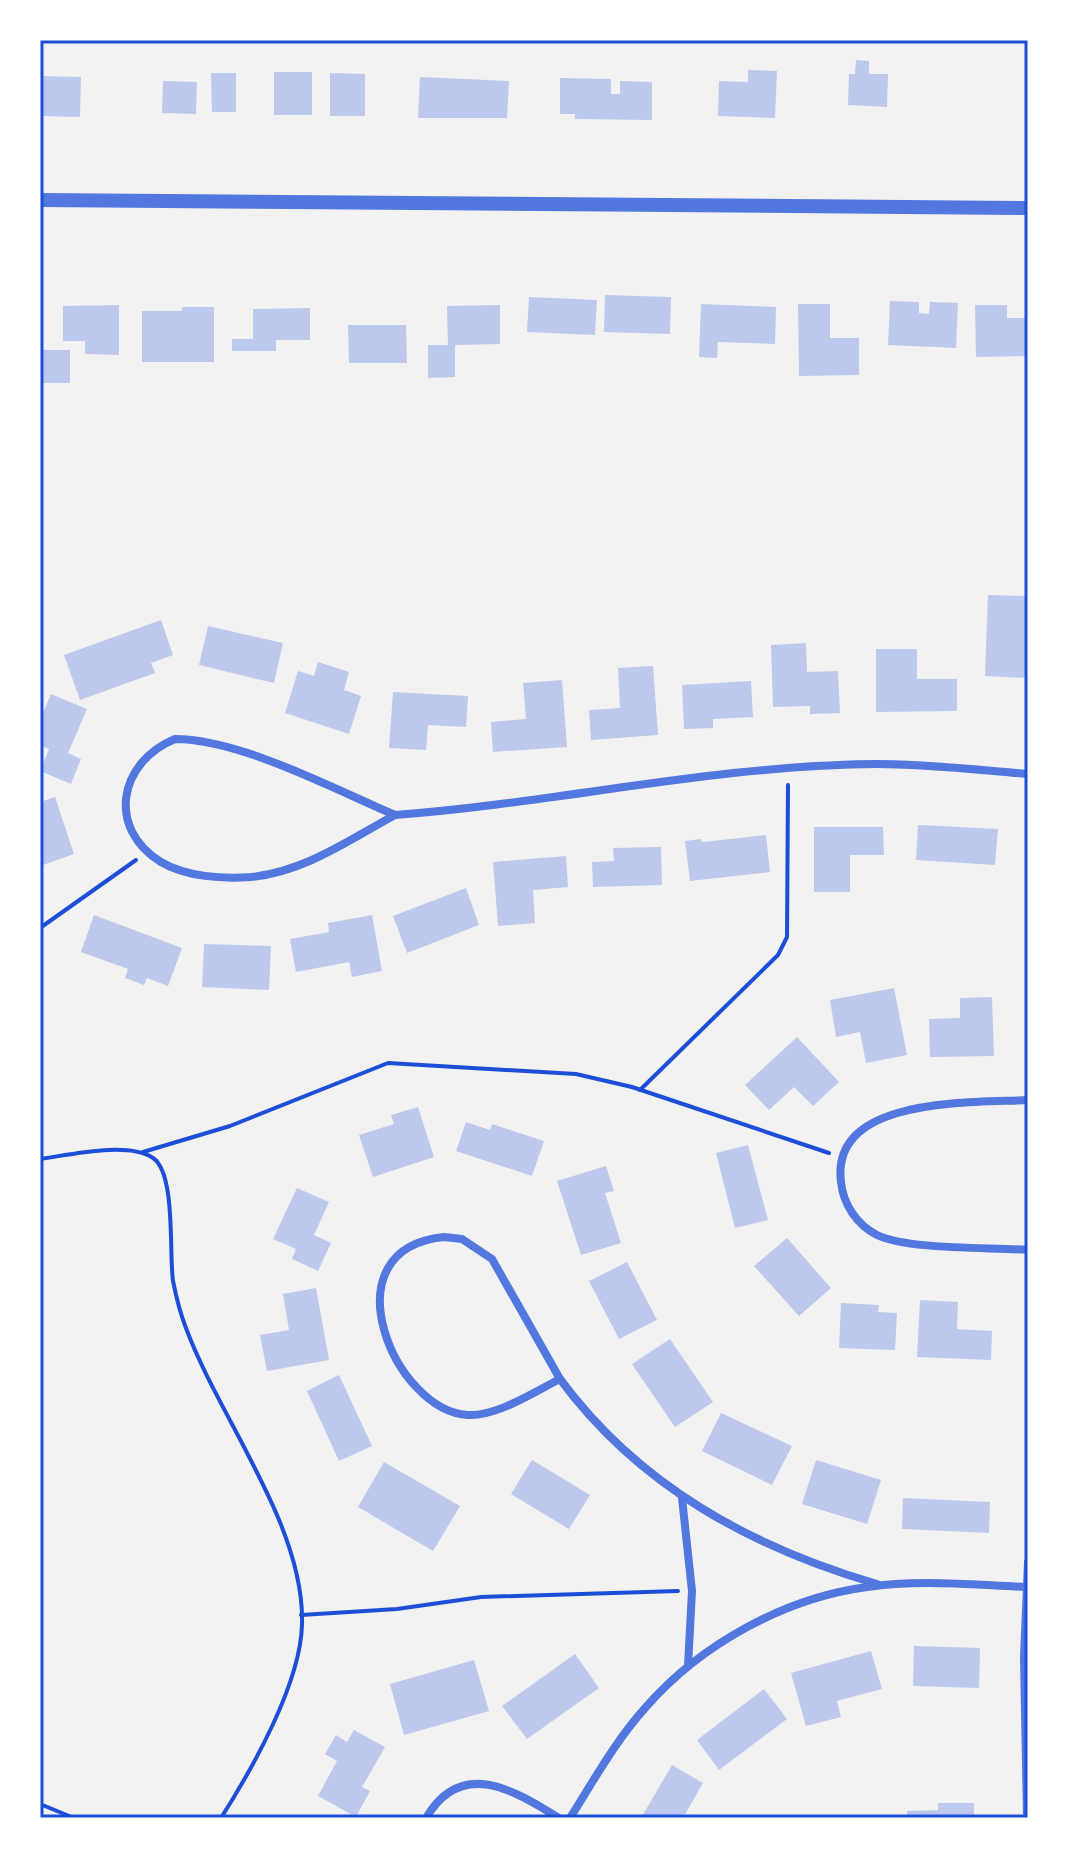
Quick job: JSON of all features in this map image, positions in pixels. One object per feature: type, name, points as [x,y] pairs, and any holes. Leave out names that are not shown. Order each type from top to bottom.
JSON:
[{"type":"street","points":[[40,200],[1028,208]]},
{"type":"street","points":[[395,815],[301,775],[201,739],[175,739],[144,757],[128,787],[130,828],[148,852],[164,864],[212,877],[274,873],[319,857],[395,815],[789,769],[906,765],[1028,774]]},
{"type":"street","points":[[1028,1100],[903,1110],[880,1116],[855,1134],[842,1159],[840,1180],[852,1214],[875,1234],[900,1241],[1028,1250]]},
{"type":"street","points":[[560,1379],[473,1415],[450,1413],[436,1407],[417,1389],[381,1323],[379,1292],[389,1266],[397,1256],[430,1238],[462,1239],[479,1248],[492,1259],[506,1280],[560,1379],[603,1432],[682,1498],[760,1542],[881,1585]]},
{"type":"street","points":[[682,1498],[692,1591],[688,1666]]},
{"type":"street","points":[[1027,1818],[1028,1562]]},
{"type":"street","points":[[570,1818],[646,1706],[688,1666],[770,1616],[843,1592],[881,1585],[1026,1587]]},
{"type":"street","points":[[426,1818],[433,1806],[457,1789],[488,1784],[505,1787],[559,1818]]},
{"type":"path","points":[[640,1090],[778,955],[787,937],[789,769]]},
{"type":"path","points":[[40,928],[148,852]]},
{"type":"path","points":[[141,1153],[230,1126],[388,1063],[524,1068],[576,1074],[640,1090],[817,1147],[842,1159]]},
{"type":"path","points":[[40,1159],[125,1150],[141,1153],[161,1165],[166,1183],[173,1279],[185,1325],[206,1376],[265,1490],[299,1584],[301,1615],[295,1662],[282,1701],[251,1771],[221,1818]]},
{"type":"path","points":[[301,1615],[397,1609],[481,1597],[692,1591]]},
{"type":"path","points":[[40,1804],[74,1818]]},
{"type":"building","points":[[856,60],[869,61],[869,74],[888,74],[887,107],[848,105],[849,74],[855,74]]},
{"type":"building","points":[[748,70],[777,71],[775,118],[718,116],[719,81],[748,82]]},
{"type":"building","points":[[274,72],[312,72],[312,115],[274,115]]},
{"type":"building","points":[[211,73],[236,73],[236,112],[212,112]]},
{"type":"building","points":[[330,73],[365,74],[365,116],[330,116]]},
{"type":"building","points":[[40,76],[81,77],[80,117],[40,116]]},
{"type":"building","points":[[420,77],[509,81],[507,118],[418,118]]},
{"type":"building","points":[[560,78],[611,79],[611,94],[620,94],[620,81],[652,82],[652,120],[575,119],[575,114],[560,114]]},
{"type":"building","points":[[163,81],[197,82],[196,114],[162,113]]},
{"type":"building","points":[[605,295],[671,297],[670,334],[604,332]]},
{"type":"building","points":[[529,297],[597,300],[595,335],[527,332]]},
{"type":"building","points":[[890,301],[919,302],[919,313],[929,314],[930,302],[958,303],[956,348],[888,345]]},
{"type":"building","points":[[701,304],[776,307],[775,344],[718,342],[717,358],[699,357]]},
{"type":"building","points":[[798,304],[830,304],[830,338],[859,338],[859,375],[799,376]]},
{"type":"building","points":[[119,305],[119,355],[85,354],[85,341],[63,341],[63,306]]},
{"type":"building","points":[[500,305],[500,344],[455,345],[455,377],[428,378],[428,345],[448,345],[447,306]]},
{"type":"building","points":[[975,305],[1007,305],[1007,318],[1028,318],[1028,356],[976,357]]},
{"type":"building","points":[[182,307],[214,307],[214,362],[142,362],[142,311],[182,311]]},
{"type":"building","points":[[310,308],[310,340],[276,340],[276,351],[232,351],[232,339],[253,339],[253,309]]},
{"type":"building","points":[[348,325],[406,325],[407,363],[349,363]]},
{"type":"building","points":[[40,350],[70,350],[70,383],[40,383]]},
{"type":"building","points":[[988,595],[1028,596],[1025,678],[985,676]]},
{"type":"building","points":[[161,620],[173,655],[151,663],[155,673],[80,700],[64,655]]},
{"type":"building","points":[[208,626],[283,643],[274,683],[199,665]]},
{"type":"building","points":[[806,643],[807,672],[838,671],[840,713],[810,714],[810,706],[773,707],[771,645]]},
{"type":"building","points":[[876,649],[917,649],[917,679],[957,679],[957,711],[876,712]]},
{"type":"building","points":[[318,662],[349,672],[344,690],[361,696],[349,734],[285,713],[298,671],[314,676]]},
{"type":"building","points":[[653,666],[658,735],[591,740],[589,710],[620,708],[618,668]]},
{"type":"building","points":[[562,680],[567,747],[493,752],[491,722],[526,719],[523,683]]},
{"type":"building","points":[[751,681],[753,717],[713,719],[713,728],[684,729],[682,685]]},
{"type":"building","points":[[393,692],[468,696],[466,727],[428,725],[426,750],[389,748]]},
{"type":"building","points":[[51,694],[87,709],[68,753],[81,759],[71,784],[40,771],[49,749],[40,745],[40,720]]},
{"type":"building","points":[[55,797],[74,854],[43,865],[40,802]]},
{"type":"building","points":[[918,825],[998,829],[995,865],[916,860]]},
{"type":"building","points":[[814,827],[883,827],[884,855],[850,855],[850,892],[814,892]]},
{"type":"building","points":[[766,835],[770,872],[690,881],[685,841]]},
{"type":"building","points":[[661,847],[662,885],[593,887],[592,862],[614,861],[613,848]]},
{"type":"building","points":[[566,856],[568,887],[533,890],[535,923],[498,926],[493,862]]},
{"type":"building","points":[[466,888],[479,925],[407,953],[393,916]]},
{"type":"building","points":[[94,915],[182,948],[168,986],[147,978],[144,985],[125,978],[128,969],[81,952]]},
{"type":"building","points":[[372,915],[382,971],[352,977],[349,962],[296,972],[290,939],[329,932],[328,923]]},
{"type":"building","points":[[204,944],[271,946],[269,990],[202,987]]},
{"type":"building","points":[[894,988],[907,1055],[866,1063],[860,1032],[836,1037],[830,1000]]},
{"type":"building","points":[[992,997],[994,1056],[930,1057],[929,1019],[960,1018],[960,998]]},
{"type":"building","points":[[797,1037],[839,1082],[813,1106],[794,1087],[769,1110],[745,1085]]},
{"type":"building","points":[[418,1107],[434,1157],[373,1177],[359,1135],[394,1124],[391,1115]]},
{"type":"building","points":[[466,1122],[490,1130],[492,1124],[544,1141],[532,1176],[456,1151]]},
{"type":"building","points":[[748,1145],[768,1220],[735,1228],[716,1153]]},
{"type":"building","points":[[606,1166],[614,1191],[605,1193],[621,1243],[581,1255],[557,1181]]},
{"type":"building","points":[[297,1188],[329,1202],[314,1235],[331,1243],[318,1271],[292,1259],[296,1249],[273,1239]]},
{"type":"building","points":[[787,1238],[831,1288],[799,1316],[754,1266]]},
{"type":"building","points":[[627,1262],[657,1320],[619,1339],[589,1281]]},
{"type":"building","points":[[316,1288],[329,1360],[267,1371],[260,1335],[289,1330],[283,1294]]},
{"type":"building","points":[[920,1300],[958,1302],[957,1329],[992,1331],[991,1360],[917,1357]]},
{"type":"building","points":[[841,1303],[879,1305],[878,1312],[897,1313],[895,1350],[839,1348]]},
{"type":"building","points":[[670,1339],[713,1402],[675,1427],[632,1364]]},
{"type":"building","points":[[339,1375],[372,1446],[339,1461],[307,1391]]},
{"type":"building","points":[[721,1413],[792,1446],[772,1485],[702,1451]]},
{"type":"building","points":[[532,1460],[590,1495],[569,1529],[511,1494]]},
{"type":"building","points":[[816,1460],[881,1480],[867,1524],[802,1504]]},
{"type":"building","points":[[384,1462],[460,1506],[433,1551],[358,1507]]},
{"type":"building","points":[[903,1498],[990,1502],[989,1533],[902,1529]]},
{"type":"building","points":[[914,1646],[980,1648],[979,1688],[913,1686]]},
{"type":"building","points":[[871,1651],[882,1689],[837,1701],[841,1717],[806,1726],[791,1673]]},
{"type":"building","points":[[575,1654],[599,1688],[527,1739],[502,1706]]},
{"type":"building","points":[[474,1660],[489,1711],[404,1735],[390,1684]]},
{"type":"building","points":[[764,1689],[787,1719],[719,1770],[697,1740]]},
{"type":"building","points":[[354,1730],[385,1747],[362,1787],[370,1791],[356,1817],[318,1796],[337,1761],[325,1754],[336,1735],[347,1742]]},
{"type":"building","points":[[672,1765],[703,1783],[683,1818],[641,1818]]},
{"type":"building","points":[[938,1803],[974,1803],[974,1818],[907,1818],[907,1811],[938,1810]]}]
